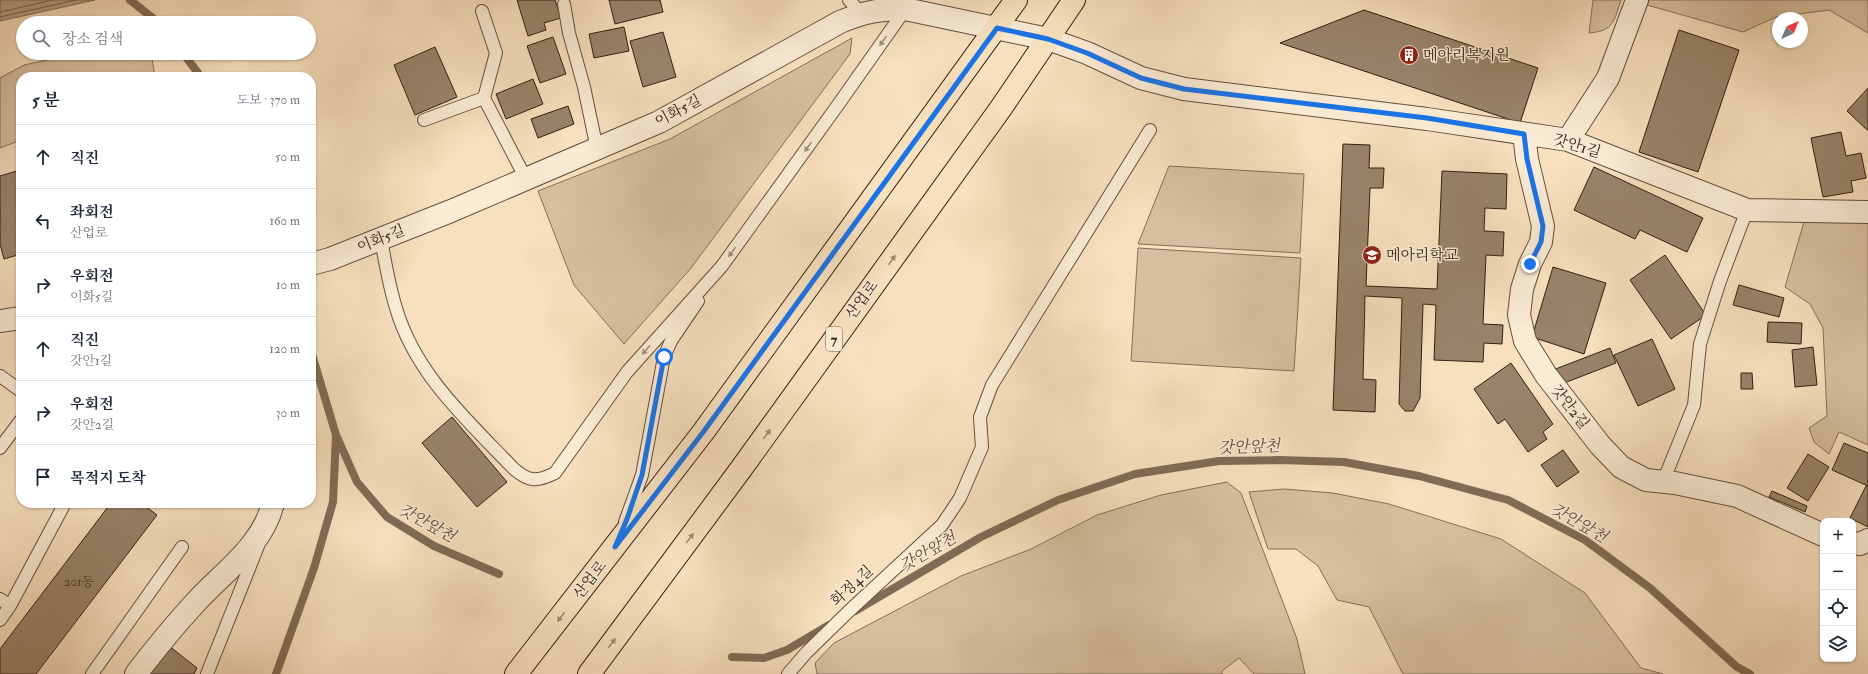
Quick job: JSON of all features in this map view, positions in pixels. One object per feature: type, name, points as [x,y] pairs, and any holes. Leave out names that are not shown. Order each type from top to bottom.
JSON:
[{"type":"main road","name":"산업로","points":[[516,674],[704,431],[1016,0]]},
{"type":"main road","name":"산업로","points":[[589,674],[741,470],[1001,108],[1074,0]]},
{"type":"street","points":[[1568,140],[1608,78],[1637,0]]},
{"type":"street","name":"이화5길","points":[[321,262],[526,179],[659,122],[840,22],[855,7],[882,9],[908,4],[997,28],[1048,39]]},
{"type":"street","name":"갓안1길","points":[[1048,39],[1087,53],[1141,78],[1184,89],[1427,118],[1568,140],[1747,210],[1868,212]]},
{"type":"street","name":"갓안2길","points":[[1524,134],[1527,159],[1543,226],[1541,242],[1530,264],[1522,289],[1519,315],[1525,341],[1546,375],[1600,445],[1621,467],[1646,480],[1737,496],[1820,534]]},
{"type":"street","points":[[0,321],[16,319]]},
{"type":"street","points":[[136,674],[169,631],[251,547],[271,510]]},
{"type":"street","points":[[1856,543],[1860,544],[1868,540]]},
{"type":"lane","points":[[564,4],[569,33],[584,87],[597,149]]},
{"type":"lane","points":[[615,547],[627,519],[642,475],[664,357],[672,341],[722,266],[908,4]]},
{"type":"lane","points":[[482,11],[496,53],[484,98],[526,179]]},
{"type":"lane","points":[[424,120],[484,98]]},
{"type":"lane","name":"화정4길","points":[[788,674],[806,653],[849,611],[942,525],[960,498],[982,447],[980,416],[992,385],[1150,130]]},
{"type":"lane","points":[[1663,482],[1694,405],[1700,344],[1720,281],[1747,210]]},
{"type":"lane","points":[[381,239],[396,309],[408,339],[421,364],[444,394],[514,469],[526,479],[542,479],[555,473],[627,372],[722,266]]},
{"type":"lane","points":[[0,376],[16,387]]},
{"type":"lane","points":[[0,448],[16,427]]},
{"type":"lane","points":[[0,620],[10,606],[62,508]]},
{"type":"lane","points":[[206,674],[271,510]]},
{"type":"lane","points":[[92,674],[182,547]]},
{"type":"lane","points":[[0,599],[10,606]]},
{"type":"shaded area","points":[[1593,0],[1621,0],[1612,24],[1604,30],[1589,33]]},
{"type":"shaded area","points":[[1649,0],[1868,0],[1868,33],[1829,10],[1808,13],[1772,12],[1772,19],[1743,32],[1647,5]]},
{"type":"shaded area","points":[[852,38],[850,54],[691,268],[624,344],[574,285],[538,191],[670,139]]},
{"type":"shaded area","points":[[47,60],[152,60],[154,72],[16,72],[16,142],[0,148],[0,78],[24,65]]},
{"type":"shaded area","points":[[1169,166],[1304,174],[1300,253],[1138,244]]},
{"type":"shaded area","points":[[1868,221],[1868,445],[1839,432],[1829,454],[1814,442],[1809,428],[1827,416],[1823,328],[1810,304],[1785,287],[1804,222]]},
{"type":"shaded area","points":[[1138,248],[1301,258],[1294,371],[1131,361]]},
{"type":"shaded area","points":[[1227,482],[1241,493],[1297,639],[1305,674],[1254,674],[1239,658],[1222,671],[1222,674],[817,674],[815,663],[834,643],[961,576],[1031,549],[1097,515],[1161,495]]},
{"type":"shaded area","points":[[1284,489],[1333,493],[1389,504],[1501,539],[1585,593],[1641,668],[1663,674],[1403,674],[1369,607],[1337,600],[1318,566],[1296,549],[1268,549],[1249,492]]},
{"type":"water","points":[[0,0],[95,0],[23,16],[16,16],[16,17],[0,21]]},
{"type":"building","points":[[517,0],[555,0],[561,18],[544,23],[546,30],[528,36]]},
{"type":"building","points":[[609,0],[660,0],[663,12],[615,24]]},
{"type":"building","name":"메아리복지원","points":[[1364,10],[1538,68],[1520,123],[1280,43]]},
{"type":"building","points":[[624,27],[629,51],[594,58],[589,34]]},
{"type":"building","points":[[1679,30],[1739,50],[1698,172],[1639,152]]},
{"type":"building","points":[[663,32],[676,77],[643,87],[630,41]]},
{"type":"building","points":[[553,37],[566,74],[540,83],[527,46]]},
{"type":"building","points":[[435,47],[457,97],[415,115],[394,65]]},
{"type":"building","points":[[533,79],[543,104],[506,119],[496,94]]},
{"type":"building","points":[[1868,88],[1868,130],[1867,130],[1847,111]]},
{"type":"building","points":[[568,106],[574,124],[538,138],[531,119]]},
{"type":"building","points":[[1841,132],[1846,156],[1861,153],[1866,178],[1851,181],[1853,192],[1823,197],[1811,138]]},
{"type":"building","points":[[1343,144],[1370,145],[1369,168],[1384,168],[1383,188],[1370,188],[1366,286],[1437,289],[1442,171],[1507,174],[1506,209],[1485,208],[1484,231],[1504,232],[1503,256],[1486,255],[1483,324],[1503,325],[1502,344],[1484,343],[1483,362],[1434,360],[1436,305],[1423,304],[1420,398],[1413,411],[1405,411],[1399,404],[1402,298],[1365,296],[1363,379],[1376,380],[1375,412],[1333,410]]},
{"type":"building","points":[[1594,167],[1703,218],[1687,252],[1640,230],[1635,239],[1574,210]]},
{"type":"building","points":[[16,171],[16,255],[4,259],[0,244],[0,176]]},
{"type":"building","points":[[1665,255],[1706,315],[1671,339],[1630,280]]},
{"type":"building","points":[[1553,267],[1606,283],[1584,354],[1532,337]]},
{"type":"building","points":[[1739,285],[1784,298],[1779,317],[1733,305]]},
{"type":"building","points":[[1768,322],[1802,323],[1801,344],[1767,342]]},
{"type":"building","points":[[1652,339],[1675,389],[1638,406],[1614,355]]},
{"type":"building","points":[[1813,347],[1817,385],[1795,387],[1792,350]]},
{"type":"building","points":[[1610,348],[1616,363],[1559,385],[1553,370]]},
{"type":"building","points":[[1511,363],[1553,424],[1543,432],[1547,439],[1528,452],[1505,419],[1498,424],[1474,389]]},
{"type":"building","points":[[1741,373],[1752,373],[1753,389],[1741,389]]},
{"type":"building","points":[[452,417],[507,482],[477,507],[422,443]]},
{"type":"building","points":[[1844,443],[1868,453],[1868,486],[1832,470]]},
{"type":"building","points":[[1563,450],[1579,472],[1557,487],[1541,465]]},
{"type":"building","points":[[1808,454],[1829,467],[1808,501],[1787,488]]},
{"type":"building","points":[[1866,486],[1868,487],[1868,527],[1856,521],[1856,518],[1850,518]]},
{"type":"building","points":[[1772,491],[1807,506],[1805,512],[1769,497]]},
{"type":"building","points":[[107,508],[148,508],[157,515],[36,674],[0,674],[0,649]]},
{"type":"building","points":[[169,646],[197,668],[194,674],[148,674]]},
{"type":"waterway","points":[[130,0],[150,16]]},
{"type":"waterway","points":[[188,60],[197,72]]},
{"type":"waterway","points":[[276,674],[314,568],[333,502],[336,435],[316,368]]},
{"type":"waterway","name":"갓안앞천","points":[[337,437],[357,482],[387,517],[434,546],[499,574]]},
{"type":"waterway","name":"갓안앞천","points":[[855,611],[981,537],[1058,500],[1135,474],[1219,461],[1280,460],[1344,462],[1419,476],[1508,500],[1585,540],[1650,588],[1737,667],[1750,674]]},
{"type":"waterway","name":"갓안앞천","points":[[732,657],[764,658],[787,650],[829,625]]},
{"type":"place","name":"메아리복지원","points":[[1409,55]]},
{"type":"place","name":"메아리학교","points":[[1372,255]]},
{"type":"route","points":[[664,357],[642,475],[627,519],[615,547],[704,431],[997,28],[1048,39],[1087,53],[1141,78],[1184,89],[1427,118],[1524,134],[1527,159],[1543,226],[1541,242],[1530,264]]}]
